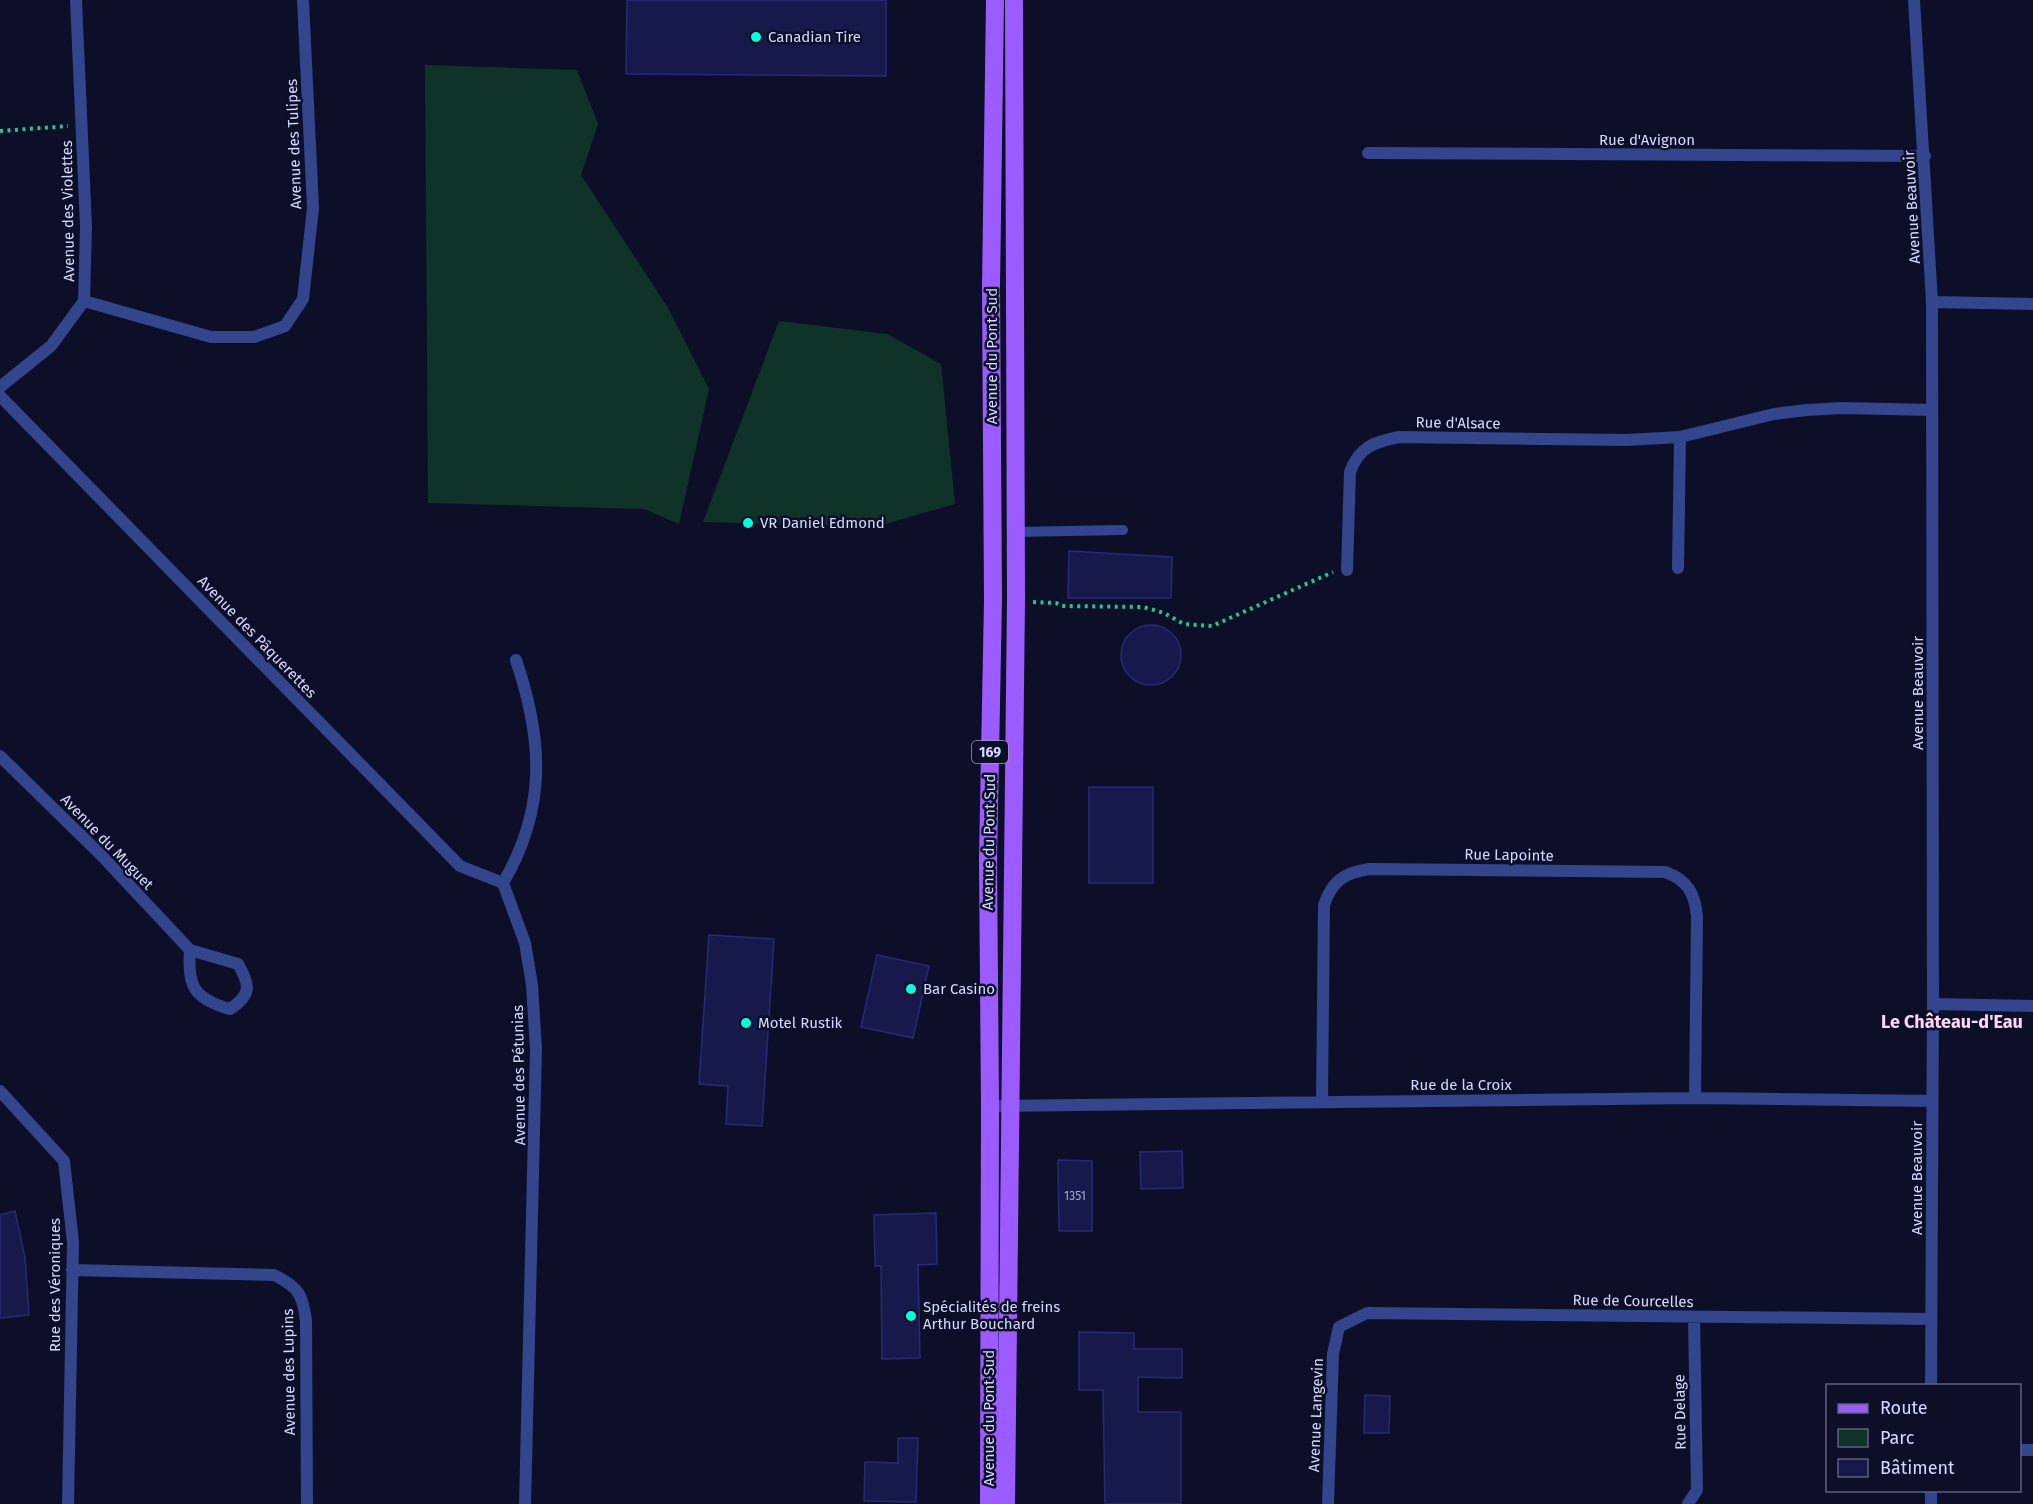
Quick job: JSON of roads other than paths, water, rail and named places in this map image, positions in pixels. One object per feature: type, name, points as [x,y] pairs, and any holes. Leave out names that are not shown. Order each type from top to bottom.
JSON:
[{"type":"main road","name":"Avenue du Pont Sud","points":[[995,0],[991,288],[993,600],[988,859],[999,1106],[1006,1504]]},
{"type":"main road","name":"Avenue du Pont Sud","points":[[989,1504],[1015,532],[1014,0]]},
{"type":"street","name":"Avenue des Violettes","points":[[0,387],[51,346],[84,301],[86,227],[76,0]]},
{"type":"street","name":"Avenue des Tulipes","points":[[84,301],[211,337],[254,337],[285,326],[303,299],[313,208],[303,0]]},
{"type":"street","name":"Avenue Beauvoir","points":[[1914,0],[1932,302],[1934,1004],[1931,1384]]},
{"type":"street","name":"Rue d'Avignon","points":[[1368,153],[1925,156]]},
{"type":"street","points":[[1932,302],[2033,304]]},
{"type":"street","name":"Avenue des Pâquerettes","points":[[0,396],[460,866],[503,883]]},
{"type":"street","name":"Rue d'Alsace","points":[[1347,567],[1350,472],[1355,459],[1363,449],[1377,441],[1399,437],[1627,440],[1680,437],[1774,414],[1807,410],[1842,408],[1932,411]]},
{"type":"street","points":[[1678,568],[1680,437]]},
{"type":"street","points":[[503,883],[517,859],[531,821],[537,773],[535,729],[516,660]]},
{"type":"street","name":"Avenue du Muguet","points":[[1,759],[102,856],[190,950]]},
{"type":"street","name":"Rue Lapointe","points":[[1322,1100],[1324,905],[1336,881],[1346,874],[1369,869],[1665,872],[1676,876],[1691,891],[1696,910],[1695,1098]]},
{"type":"street","name":"Avenue des Pétunias","points":[[503,883],[525,943],[532,985],[536,1049],[525,1504]]},
{"type":"street","points":[[190,950],[238,964],[246,977],[247,988],[243,1000],[230,1009],[209,1004],[196,992],[188,973],[190,950]]},
{"type":"street","points":[[1934,1004],[2033,1006]]},
{"type":"street","name":"Rue des Véroniques","points":[[0,1091],[64,1161],[73,1242],[68,1504]]},
{"type":"street","name":"Rue de la Croix","points":[[999,1106],[1322,1100],[1695,1098],[1932,1101]]},
{"type":"street","name":"Avenue des Lupins","points":[[72,1270],[274,1275],[294,1285],[304,1302],[306,1321],[307,1504]]},
{"type":"street","name":"Rue de Courcelles","points":[[1339,1327],[1367,1313],[1931,1319]]},
{"type":"street","name":"Rue Delage","points":[[1688,1504],[1697,1491],[1694,1317]]},
{"type":"street","name":"Avenue Langevin","points":[[1328,1504],[1333,1354],[1339,1327]]},
{"type":"lane","points":[[1015,532],[1123,530]]},
{"type":"place","name":"Canadian Tire","points":[[756,37]]},
{"type":"place","name":"VR Daniel Edmond","points":[[748,523]]},
{"type":"place","name":"Bar Casino","points":[[911,989]]},
{"type":"place","name":"Motel Rustik","points":[[746,1023]]},
{"type":"place","name":"Spécialités de freins Arthur Bouchard","points":[[911,1316]]},
{"type":"district","name":"Le Château-d'Eau","points":[[1952,1022]]}]
